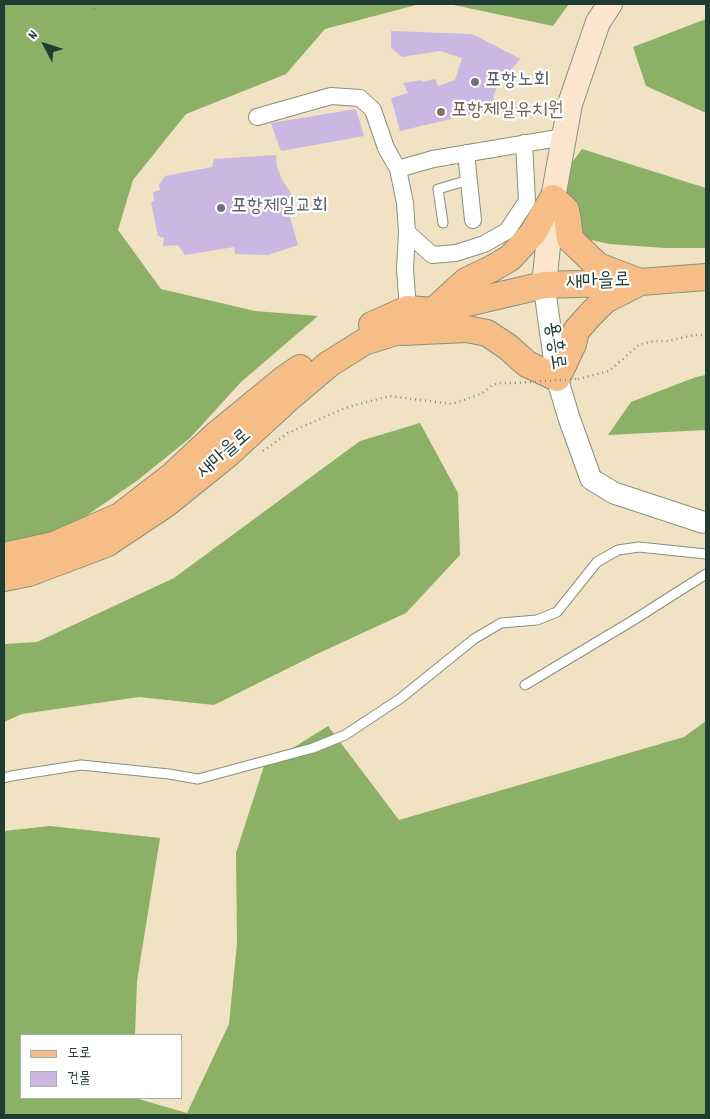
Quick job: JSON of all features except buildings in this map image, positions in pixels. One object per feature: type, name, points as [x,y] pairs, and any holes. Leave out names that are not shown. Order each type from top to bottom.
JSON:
[{"type":"main road","name":"용흥로","points":[[544,285],[553,198],[570,104],[594,31],[610,4]]},
{"type":"main road","points":[[433,311],[466,281],[510,258],[533,233],[553,198],[566,210],[570,239],[584,253],[598,266],[640,282]]},
{"type":"main road","name":"새마을로","points":[[4,556],[54,545],[120,516],[173,475],[218,433],[284,379],[346,336],[403,320],[415,326],[433,311],[544,285],[640,282],[706,277]]},
{"type":"main road","points":[[403,320],[487,333],[508,347],[527,364],[567,379],[576,331],[605,300],[640,282]]},
{"type":"main road","name":"새마을로","points":[[4,578],[30,574],[106,544],[166,504],[213,467],[329,364],[403,320]]},
{"type":"street","points":[[257,117],[331,96],[360,98],[373,110],[386,148],[398,168],[405,203],[407,232],[403,320]]},
{"type":"street","points":[[398,168],[433,159],[564,137]]},
{"type":"street","points":[[407,232],[432,255],[456,253],[484,244],[507,231],[526,201],[524,143]]},
{"type":"street","points":[[466,153],[473,220]]},
{"type":"street","name":"용흥로","points":[[544,285],[567,379],[569,418],[591,479],[614,493],[706,522]]},
{"type":"lane","points":[[443,223],[438,189],[469,180]]},
{"type":"lane","points":[[4,778],[81,765],[161,773],[198,779],[313,748],[345,735],[401,698],[474,639],[501,623],[537,620],[557,612],[597,562],[618,550],[639,547],[706,554]]},
{"type":"lane","points":[[525,685],[706,574]]},
{"type":"path","points":[[94,9],[95,4]]},
{"type":"path","points":[[259,454],[288,433],[345,408],[389,396],[452,404],[481,394],[490,386],[499,383],[567,379],[609,371],[640,344],[668,341],[694,335],[706,335]]},
{"type":"green space","points":[[4,4],[420,4],[325,29],[286,74],[186,114],[133,180],[118,230],[161,289],[255,311],[318,316],[241,382],[190,438],[138,480],[76,523],[4,549]]},
{"type":"green space","points":[[449,4],[569,4],[553,26]]},
{"type":"green space","points":[[706,19],[706,113],[646,86],[633,47]]},
{"type":"green space","points":[[582,149],[706,188],[706,248],[665,248],[609,244],[552,231],[554,187]]},
{"type":"green space","points":[[706,375],[706,430],[608,435],[631,402],[696,377]]},
{"type":"green space","points":[[420,423],[458,493],[460,555],[406,613],[214,705],[139,697],[22,714],[4,722],[4,644],[37,642],[174,578],[360,441]]},
{"type":"green space","points":[[706,721],[706,1115],[4,1115],[4,831],[50,826],[160,838],[137,981],[135,1034],[20,1034],[20,1099],[138,1099],[187,1113],[229,1024],[237,943],[236,853],[264,766],[328,726],[399,820],[684,737]]},
{"type":"place","name":"포항노회","points":[[475,82]]},
{"type":"place","name":"포항제일유치원","points":[[441,112]]},
{"type":"place","name":"포항제일교회","points":[[221,208]]}]
